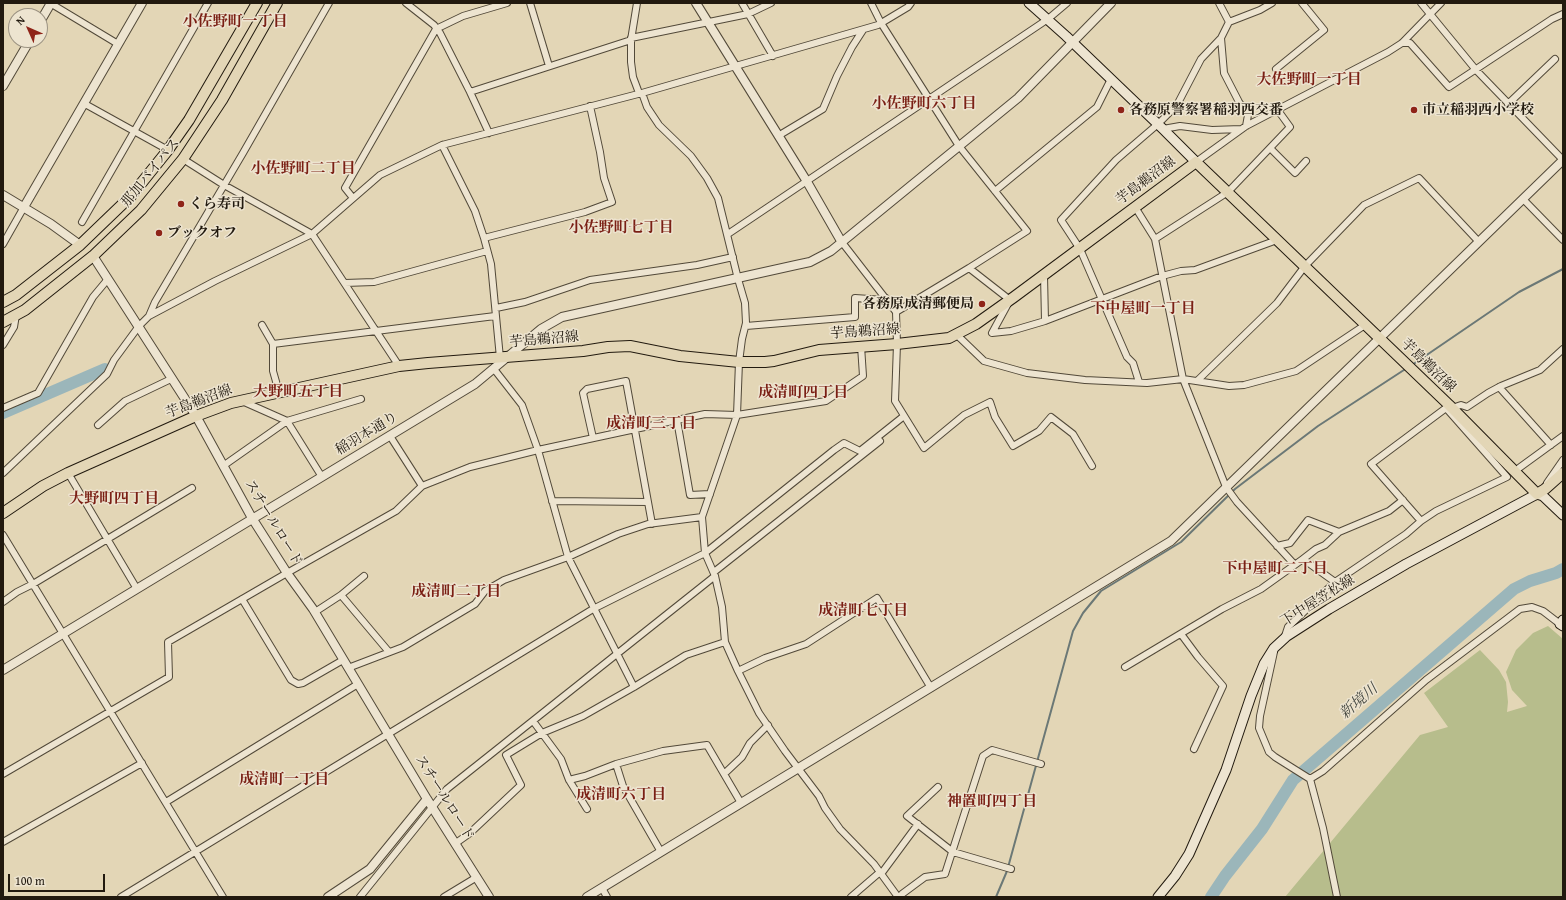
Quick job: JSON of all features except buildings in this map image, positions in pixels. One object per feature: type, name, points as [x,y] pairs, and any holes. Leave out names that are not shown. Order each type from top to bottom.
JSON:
[{"type":"main road","name":"那加バイパス","points":[[3,302],[16,295],[80,245],[131,196],[168,150],[189,120],[257,3]]},
{"type":"main road","name":"那加バイパス","points":[[3,322],[25,310],[93,256],[141,210],[183,159],[222,100],[277,3]]},
{"type":"main road","points":[[1029,3],[1161,126],[1196,162]]},
{"type":"main road","name":"芋島鵜沼線","points":[[3,513],[33,492],[68,473],[196,416],[241,400],[400,366],[630,346],[680,356],[739,362],[774,361],[819,350],[949,338],[976,324],[1010,300],[1196,162],[1449,407],[1541,492]]},
{"type":"main road","name":"スチールロード","points":[[80,245],[93,256]]},
{"type":"main road","points":[[1563,473],[1541,492],[1543,496],[1563,515]]},
{"type":"main road","name":"下中屋笠松線","points":[[1158,897],[1175,876],[1189,854],[1226,770],[1264,664],[1274,648],[1284,639],[1330,609],[1394,572],[1541,492]]},
{"type":"street","points":[[50,3],[118,44]]},
{"type":"street","points":[[3,244],[142,3]]},
{"type":"street","points":[[82,222],[208,3]]},
{"type":"street","points":[[148,316],[329,3]]},
{"type":"street","points":[[406,3],[436,29],[470,92],[489,133]]},
{"type":"street","points":[[353,198],[345,188],[436,29],[463,16],[507,3]]},
{"type":"street","points":[[530,3],[549,66]]},
{"type":"street","points":[[638,3],[631,39],[631,62],[633,77],[647,107],[659,125],[691,156],[707,178],[718,198],[745,303],[746,326],[742,339],[739,362],[737,415],[702,517],[705,553],[715,574],[722,607],[725,642],[759,713],[819,796],[825,808],[840,829],[881,873],[899,897],[925,877],[945,874],[983,756],[992,750],[1038,763]]},
{"type":"street","points":[[696,3],[806,180],[841,241],[896,312],[897,344],[895,401],[924,448],[964,415],[990,402],[995,417],[1014,446],[1039,432],[1051,417],[1073,434],[1092,466]]},
{"type":"street","points":[[742,3],[773,56]]},
{"type":"street","points":[[470,92],[631,39],[748,14],[771,3]]},
{"type":"street","points":[[871,3],[881,23],[959,146],[1027,231],[896,312]]},
{"type":"street","points":[[3,473],[107,374],[114,360],[138,326],[148,316],[312,234],[380,175],[442,145],[640,93],[863,30],[881,23],[908,7],[911,3]]},
{"type":"street","points":[[728,234],[806,180],[1048,20],[1067,3]]},
{"type":"street","name":"稲羽本通り","points":[[3,670],[475,384],[494,369],[504,358],[541,329],[562,317],[810,262],[831,251],[841,241],[1018,98],[1110,3]]},
{"type":"street","points":[[1219,3],[1228,22]]},
{"type":"street","points":[[1140,382],[1133,363],[1127,357],[1080,248],[1062,220],[1116,160],[1161,126],[1177,105],[1201,59],[1221,38],[1228,22],[1260,10],[1272,3]]},
{"type":"street","points":[[1276,69],[1324,30],[1302,3]]},
{"type":"street","points":[[587,897],[1171,541],[1563,160],[1476,70],[1421,3]]},
{"type":"street","points":[[1196,162],[1243,127],[1382,55],[1402,43],[1441,3]]},
{"type":"street","points":[[1402,43],[1410,43],[1449,87],[1552,19],[1563,14]]},
{"type":"street","points":[[778,136],[823,109],[840,70],[863,30]]},
{"type":"street","points":[[1221,38],[1224,73],[1248,114],[1243,127]]},
{"type":"street","points":[[3,86],[25,48]]},
{"type":"street","points":[[1508,104],[1555,59]]},
{"type":"street","points":[[995,190],[1097,107],[1111,79]]},
{"type":"street","points":[[85,104],[168,150]]},
{"type":"street","points":[[484,238],[585,212],[612,202],[604,178],[590,106]]},
{"type":"street","points":[[1155,239],[1228,192],[1290,128],[1277,110]]},
{"type":"street","points":[[1161,126],[1180,126],[1212,130],[1243,127]]},
{"type":"street","points":[[442,145],[475,211],[484,238],[491,264],[496,308],[495,316],[504,358]]},
{"type":"street","points":[[1270,148],[1295,173],[1306,161]]},
{"type":"street","points":[[183,159],[224,185],[312,234],[400,366]]},
{"type":"street","points":[[1197,380],[1277,303],[1305,266],[1364,205],[1420,178],[1479,242]]},
{"type":"street","name":"スチールロード","points":[[3,195],[69,235],[80,245]]},
{"type":"street","points":[[1523,199],[1563,240]]},
{"type":"street","points":[[1135,207],[1155,239],[1183,378],[1226,487],[1294,564]]},
{"type":"street","points":[[969,268],[1010,300],[992,333],[1011,331],[1045,321],[1162,276],[1181,271],[1196,270],[1277,240]]},
{"type":"street","points":[[346,283],[374,282],[487,251]]},
{"type":"street","name":"スチールロード","points":[[93,256],[196,416],[252,518],[287,573],[315,612],[427,799],[433,806],[489,897]]},
{"type":"street","points":[[496,308],[525,302],[590,280],[697,266],[733,257]]},
{"type":"street","points":[[1044,275],[1045,321]]},
{"type":"street","points":[[3,408],[38,393],[93,297],[108,279]]},
{"type":"street","points":[[746,326],[855,317],[855,298],[884,300],[886,298]]},
{"type":"street","points":[[3,345],[14,327],[16,315]]},
{"type":"street","points":[[273,344],[495,316]]},
{"type":"street","points":[[262,325],[273,344],[273,371],[279,392]]},
{"type":"street","points":[[957,335],[984,361],[1027,373],[1085,380],[1140,382],[1183,378],[1229,386],[1244,385],[1296,371],[1365,325]]},
{"type":"street","points":[[3,774],[169,676],[168,642],[396,511],[422,486],[470,468],[538,450],[705,414],[737,415],[826,401],[863,376],[861,346]]},
{"type":"street","points":[[1421,521],[1372,464],[1449,407],[1461,405],[1467,408],[1499,387],[1540,370],[1563,349]]},
{"type":"street","points":[[489,359],[494,369],[522,405],[538,450],[568,557],[593,609],[634,687]]},
{"type":"street","points":[[98,425],[125,400],[171,379]]},
{"type":"street","points":[[593,438],[583,393],[587,389],[626,381],[652,524]]},
{"type":"street","points":[[1499,387],[1551,445]]},
{"type":"street","points":[[223,466],[286,421],[361,399]]},
{"type":"street","points":[[241,400],[286,421],[322,477]]},
{"type":"street","points":[[1284,639],[1288,627],[1335,582],[1406,534],[1436,511],[1507,477],[1449,407]]},
{"type":"street","points":[[121,897],[389,735],[593,609],[705,553],[844,443],[860,451],[904,416]]},
{"type":"street","points":[[677,420],[690,495],[710,494]]},
{"type":"street","points":[[390,436],[422,486]]},
{"type":"street","points":[[1519,468],[1563,436]]},
{"type":"street","points":[[360,897],[447,789],[617,654],[880,441],[876,438]]},
{"type":"street","points":[[1541,492],[1563,460]]},
{"type":"street","points":[[68,473],[137,589]]},
{"type":"street","points":[[3,602],[17,592],[33,584],[192,488]]},
{"type":"street","points":[[1125,667],[1222,609],[1261,589],[1316,548],[1325,545],[1339,532],[1389,511],[1403,500]]},
{"type":"street","points":[[552,501],[648,502]]},
{"type":"street","points":[[348,668],[402,647],[475,604],[485,591],[504,580],[568,557],[618,534],[652,524],[702,517]]},
{"type":"street","points":[[1277,546],[1290,543],[1308,520],[1339,532]]},
{"type":"street","points":[[3,535],[223,897]]},
{"type":"street","points":[[1303,559],[1335,582]]},
{"type":"street","points":[[315,612],[341,595],[364,576]]},
{"type":"street","points":[[341,595],[389,652]]},
{"type":"street","points":[[738,671],[765,658],[806,644],[877,598],[931,688]]},
{"type":"street","points":[[242,599],[291,680],[298,684],[303,683],[343,660]]},
{"type":"street","points":[[1310,779],[1323,771],[1426,680],[1520,609],[1532,607],[1562,623]]},
{"type":"street","points":[[1181,634],[1198,657],[1223,686],[1194,749]]},
{"type":"street","points":[[456,843],[470,833],[522,786],[506,755],[542,733],[583,716],[634,687],[686,654],[725,642]]},
{"type":"street","points":[[1274,648],[1260,716],[1259,728],[1269,752],[1310,779],[1323,828],[1337,897]]},
{"type":"street","points":[[166,802],[358,684]]},
{"type":"street","points":[[533,721],[561,759],[569,780],[587,809]]},
{"type":"street","points":[[724,774],[742,757],[750,743],[768,725]]},
{"type":"street","points":[[569,780],[585,776],[616,764],[663,751],[707,745],[741,803]]},
{"type":"street","points":[[3,834],[5,841],[142,763]]},
{"type":"street","points":[[616,764],[623,786],[661,852]]},
{"type":"street","points":[[938,787],[907,816],[953,852],[1009,868]]},
{"type":"street","points":[[328,897],[370,869],[427,799]]},
{"type":"street","points":[[851,897],[881,873],[918,824]]},
{"type":"street","points":[[444,897],[477,877]]},
{"type":"street","points":[[602,888],[607,897]]},
{"type":"green space","points":[[1548,626],[1563,639],[1563,897],[1285,897],[1420,735],[1448,727],[1424,693],[1480,650],[1499,670],[1506,682],[1508,702],[1507,712],[1527,706],[1512,690],[1506,672],[1516,650],[1533,633]]},
{"type":"waterway","points":[[1412,365],[1519,292],[1563,269]]},
{"type":"waterway","points":[[996,897],[1007,871],[1073,631],[1083,613],[1101,591],[1181,542],[1235,489],[1318,426],[1407,368]]},
{"type":"waterway","points":[[3,413],[105,369]]},
{"type":"waterway","name":"新境川","points":[[1211,897],[1225,876],[1262,829],[1293,780],[1514,589],[1530,581],[1556,573],[1563,569]]},
{"type":"place","name":"各務原警察署稲羽西交番","points":[[1121,110]]},
{"type":"place","name":"市立稲羽西小学校","points":[[1414,110]]},
{"type":"place","name":"くら寿司","points":[[181,204]]},
{"type":"place","name":"ブックオフ","points":[[159,233]]},
{"type":"place","name":"各務原成清郵便局","points":[[982,304]]},
{"type":"district","name":"小佐野町一丁目","points":[[235,22]]},
{"type":"district","name":"大佐野町一丁目","points":[[1309,80]]},
{"type":"district","name":"小佐野町六丁目","points":[[924,104]]},
{"type":"district","name":"小佐野町二丁目","points":[[303,169]]},
{"type":"district","name":"小佐野町七丁目","points":[[621,228]]},
{"type":"district","name":"下中屋町一丁目","points":[[1143,309]]},
{"type":"district","name":"大野町五丁目","points":[[298,392]]},
{"type":"district","name":"成清町四丁目","points":[[803,393]]},
{"type":"district","name":"成清町三丁目","points":[[651,424]]},
{"type":"district","name":"大野町四丁目","points":[[114,499]]},
{"type":"district","name":"下中屋町二丁目","points":[[1275,569]]},
{"type":"district","name":"成清町二丁目","points":[[456,592]]},
{"type":"district","name":"成清町七丁目","points":[[863,611]]},
{"type":"district","name":"成清町一丁目","points":[[284,780]]},
{"type":"district","name":"成清町六丁目","points":[[621,795]]},
{"type":"district","name":"神置町四丁目","points":[[992,802]]}]
